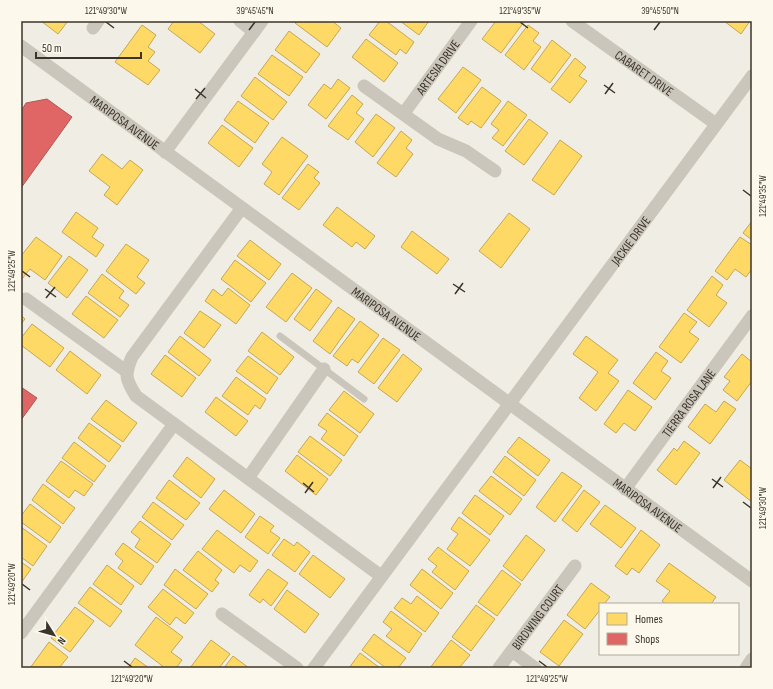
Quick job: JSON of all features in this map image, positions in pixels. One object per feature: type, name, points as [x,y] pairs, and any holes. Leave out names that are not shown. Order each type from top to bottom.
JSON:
[{"type":"street","points":[[240,21],[254,32]]},
{"type":"street","points":[[165,152],[262,21]]},
{"type":"street","name":"ARTESIA DRIVE","points":[[404,113],[471,21]]},
{"type":"street","name":"CABARET DRIVE","points":[[572,21],[716,124]]},
{"type":"street","name":"MARIPOSA AVENUE","points":[[21,46],[241,209],[752,581]]},
{"type":"street","name":"JACKIE DRIVE","points":[[314,668],[752,76]]},
{"type":"street","points":[[364,86],[404,113],[438,139],[466,151],[495,171]]},
{"type":"street","points":[[241,209],[132,357],[126,371],[128,384],[136,396],[381,576]]},
{"type":"street","points":[[26,299],[126,371]]},
{"type":"street","name":"TIERRA ROSA LANE","points":[[625,489],[752,316]]},
{"type":"street","points":[[248,478],[324,369]]},
{"type":"street","points":[[21,633],[174,424]]},
{"type":"street","name":"BIRDWING COURT","points":[[499,668],[575,566]]},
{"type":"street","points":[[222,614],[297,668]]},
{"type":"street","points":[[512,651],[535,668]]},
{"type":"street","points":[[746,668],[752,659]]},
{"type":"lane","points":[[280,336],[364,399]]},
{"type":"building: Homes","points":[[41,21],[68,21],[58,34]]},
{"type":"building: Homes","points":[[174,21],[198,21],[215,34],[200,53],[168,29]]},
{"type":"building: Homes","points":[[297,21],[332,21],[341,28],[327,47],[295,23]]},
{"type":"building: Homes","points":[[380,21],[386,21],[414,42],[406,54],[400,49],[396,55],[369,35]]},
{"type":"building: Homes","points":[[400,21],[429,21],[419,35]]},
{"type":"building: Homes","points":[[496,21],[524,22],[501,53],[482,39]]},
{"type":"building: Homes","points":[[724,21],[750,21],[741,34]]},
{"type":"building: Homes","points":[[142,25],[156,35],[148,47],[155,52],[148,61],[160,70],[148,85],[115,62]]},
{"type":"building: Homes","points":[[528,25],[539,33],[533,41],[541,47],[524,70],[505,55]]},
{"type":"building: Homes","points":[[289,31],[320,54],[306,73],[275,50]]},
{"type":"building: Homes","points":[[366,39],[398,63],[384,82],[352,57]]},
{"type":"building: Homes","points":[[552,40],[571,55],[550,83],[531,69]]},
{"type":"building: Homes","points":[[272,55],[303,77],[289,96],[258,74]]},
{"type":"building: Homes","points":[[575,58],[586,67],[579,76],[587,81],[570,103],[551,89]]},
{"type":"building: Homes","points":[[463,67],[481,80],[456,113],[438,99]]},
{"type":"building: Homes","points":[[255,77],[287,102],[273,120],[241,96]]},
{"type":"building: Homes","points":[[338,79],[350,88],[326,119],[308,105],[324,84],[331,89]]},
{"type":"building: Homes","points":[[482,87],[501,101],[481,128],[471,121],[468,125],[458,118]]},
{"type":"building: Homes","points":[[352,95],[363,104],[356,113],[364,119],[348,140],[328,126]]},
{"type":"building: Homes","points":[[238,101],[269,123],[255,143],[224,120]]},
{"type":"building: Homes","points":[[508,101],[527,115],[503,146],[492,138],[499,130],[491,124]]},
{"type":"building: Homes","points":[[376,114],[395,128],[373,157],[355,142]]},
{"type":"building: Homes","points":[[529,119],[548,133],[524,165],[505,151]]},
{"type":"building: Homes","points":[[222,125],[253,148],[239,167],[208,143]]},
{"type":"building: Homes","points":[[401,131],[412,140],[406,148],[413,154],[396,177],[377,163]]},
{"type":"building: Homes","points":[[282,137],[308,156],[279,195],[264,184],[272,172],[262,164]]},
{"type":"building: Homes","points":[[560,140],[582,156],[554,195],[532,180]]},
{"type":"building: Homes","points":[[102,154],[122,169],[130,160],[143,170],[117,205],[104,195],[110,187],[89,171]]},
{"type":"building: Homes","points":[[308,164],[319,172],[314,178],[320,183],[299,210],[282,198]]},
{"type":"building: Homes","points":[[337,207],[375,236],[365,249],[356,242],[352,247],[323,225]]},
{"type":"building: Homes","points":[[76,212],[98,228],[92,237],[104,245],[96,257],[62,232]]},
{"type":"building: Homes","points":[[509,213],[530,229],[501,268],[479,251]]},
{"type":"building: Homes","points":[[752,221],[752,240],[743,233]]},
{"type":"building: Homes","points":[[412,231],[449,259],[437,274],[401,247]]},
{"type":"building: Homes","points":[[36,237],[62,256],[45,280],[30,269],[21,280],[21,256]]},
{"type":"building: Homes","points":[[740,237],[752,245],[752,269],[746,277],[735,269],[727,280],[715,271]]},
{"type":"building: Homes","points":[[250,240],[281,264],[269,280],[237,256]]},
{"type":"building: Homes","points":[[126,244],[149,260],[137,277],[145,283],[136,294],[106,271]]},
{"type":"building: Homes","points":[[69,256],[88,270],[67,298],[48,283]]},
{"type":"building: Homes","points":[[235,260],[266,283],[251,302],[221,279]]},
{"type":"building: Homes","points":[[292,273],[312,288],[286,322],[266,307]]},
{"type":"building: Homes","points":[[102,274],[124,291],[119,298],[129,305],[120,317],[88,293]]},
{"type":"building: Homes","points":[[712,276],[723,285],[716,295],[727,303],[709,327],[687,310]]},
{"type":"building: Homes","points":[[228,288],[250,305],[236,324],[205,301],[213,289],[222,296]]},
{"type":"building: Homes","points":[[316,289],[332,301],[310,331],[294,319]]},
{"type":"building: Homes","points":[[86,296],[118,320],[104,338],[72,314]]},
{"type":"building: Homes","points":[[338,307],[355,319],[330,354],[313,341]]},
{"type":"building: Homes","points":[[200,311],[221,325],[204,348],[184,333]]},
{"type":"building: Homes","points":[[684,313],[697,322],[689,332],[699,339],[681,363],[659,347]]},
{"type":"building: Homes","points":[[21,315],[25,319],[21,324]]},
{"type":"building: Homes","points":[[360,321],[379,335],[358,363],[352,359],[347,366],[333,356]]},
{"type":"building: Homes","points":[[32,324],[64,348],[50,367],[21,345],[21,338]]},
{"type":"building: Homes","points":[[262,332],[294,357],[280,375],[248,351]]},
{"type":"building: Homes","points":[[180,336],[211,360],[199,376],[168,352]]},
{"type":"building: Homes","points":[[586,336],[618,360],[608,373],[619,381],[596,411],[579,398],[598,372],[573,354]]},
{"type":"building: Homes","points":[[383,338],[400,350],[374,384],[358,372]]},
{"type":"building: Homes","points":[[70,351],[101,375],[87,394],[56,370]]},
{"type":"building: Homes","points":[[656,352],[668,361],[661,371],[671,378],[655,400],[633,383]]},
{"type":"building: Homes","points":[[403,354],[422,369],[397,402],[378,388]]},
{"type":"building: Homes","points":[[742,354],[752,362],[752,381],[737,401],[723,390],[730,381],[724,377]]},
{"type":"building: Homes","points":[[165,355],[196,378],[182,397],[151,374]]},
{"type":"building: Homes","points":[[248,356],[278,378],[267,394],[236,371]]},
{"type":"building: Homes","points":[[236,377],[266,399],[260,409],[255,405],[248,415],[222,396]]},
{"type":"building: Homes","points":[[628,390],[652,407],[635,431],[624,423],[616,433],[604,424]]},
{"type":"building: Homes","points":[[344,391],[374,414],[360,433],[329,410]]},
{"type":"building: Homes","points":[[216,397],[248,421],[236,436],[205,412]]},
{"type":"building: Homes","points":[[106,400],[137,423],[123,442],[91,419]]},
{"type":"building: Homes","points":[[724,401],[736,409],[710,444],[688,427],[705,404],[716,412]]},
{"type":"building: Homes","points":[[327,413],[358,436],[344,456],[321,439],[327,431],[318,425]]},
{"type":"building: Homes","points":[[89,423],[121,446],[109,462],[78,438]]},
{"type":"building: Homes","points":[[310,436],[342,460],[330,476],[298,452]]},
{"type":"building: Homes","points":[[519,437],[550,460],[538,476],[507,452]]},
{"type":"building: Homes","points":[[684,441],[700,453],[676,485],[657,470],[674,448],[677,451]]},
{"type":"building: Homes","points":[[74,442],[106,466],[94,482],[62,458]]},
{"type":"building: Homes","points":[[297,455],[328,479],[316,495],[285,471]]},
{"type":"building: Homes","points":[[505,456],[536,480],[524,496],[493,472]]},
{"type":"building: Homes","points":[[187,457],[215,479],[201,498],[173,476]]},
{"type":"building: Homes","points":[[740,460],[752,469],[752,502],[724,480]]},
{"type":"building: Homes","points":[[61,461],[93,484],[84,496],[75,490],[69,498],[46,481]]},
{"type":"building: Homes","points":[[562,472],[582,486],[555,522],[536,507]]},
{"type":"building: Homes","points":[[491,476],[522,499],[510,515],[479,491]]},
{"type":"building: Homes","points":[[169,480],[200,503],[186,520],[156,498]]},
{"type":"building: Homes","points":[[43,484],[75,508],[63,524],[32,500]]},
{"type":"building: Homes","points":[[224,490],[255,514],[241,533],[209,509]]},
{"type":"building: Homes","points":[[584,490],[600,502],[577,532],[562,520]]},
{"type":"building: Homes","points":[[475,495],[504,516],[490,535],[462,513]]},
{"type":"building: Homes","points":[[153,502],[184,525],[172,540],[142,517]]},
{"type":"building: Homes","points":[[30,504],[61,527],[50,543],[21,522],[21,516]]},
{"type":"building: Homes","points":[[605,505],[636,528],[621,548],[590,524]]},
{"type":"building: Homes","points":[[260,516],[274,526],[270,531],[280,538],[268,554],[245,537]]},
{"type":"building: Homes","points":[[459,517],[490,540],[470,566],[447,549],[458,534],[451,529]]},
{"type":"building: Homes","points":[[140,521],[171,544],[157,563],[135,547],[140,539],[131,532]]},
{"type":"building: Homes","points":[[21,527],[47,546],[33,566],[21,557]]},
{"type":"building: Homes","points":[[217,530],[258,561],[250,572],[240,565],[234,573],[202,549]]},
{"type":"building: Homes","points":[[641,530],[660,545],[639,573],[632,568],[627,575],[615,566]]},
{"type":"building: Homes","points":[[526,535],[545,550],[522,581],[503,566]]},
{"type":"building: Homes","points":[[284,539],[294,546],[297,542],[310,552],[295,572],[272,555]]},
{"type":"building: Homes","points":[[123,543],[154,566],[141,585],[118,568],[123,561],[115,554]]},
{"type":"building: Homes","points":[[438,547],[469,571],[455,590],[432,572],[437,566],[428,559]]},
{"type":"building: Homes","points":[[198,551],[222,570],[215,580],[219,583],[212,592],[183,570]]},
{"type":"building: Homes","points":[[313,555],[345,579],[330,598],[299,574]]},
{"type":"building: Homes","points":[[21,562],[31,569],[21,583]]},
{"type":"building: Homes","points":[[669,563],[716,597],[712,603],[665,603],[662,601],[670,591],[656,581]]},
{"type":"building: Homes","points":[[107,565],[134,586],[121,605],[93,584]]},
{"type":"building: Homes","points":[[175,569],[208,594],[196,609],[164,585]]},
{"type":"building: Homes","points":[[268,569],[288,583],[271,606],[263,599],[260,603],[249,595]]},
{"type":"building: Homes","points":[[422,569],[453,593],[441,609],[410,585]]},
{"type":"building: Homes","points":[[502,570],[521,584],[497,616],[478,602]]},
{"type":"building: Homes","points":[[591,583],[610,597],[605,603],[599,603],[599,611],[585,629],[567,615]]},
{"type":"building: Homes","points":[[90,587],[122,611],[110,627],[78,603]]},
{"type":"building: Homes","points":[[163,589],[194,613],[185,624],[176,617],[170,625],[148,607]]},
{"type":"building: Homes","points":[[287,590],[319,614],[305,633],[274,609]]},
{"type":"building: Homes","points":[[417,596],[439,613],[425,632],[394,608],[402,598],[411,604]]},
{"type":"building: Homes","points":[[476,605],[495,619],[471,651],[452,637]]},
{"type":"building: Homes","points":[[75,607],[94,621],[70,652],[51,638]]},
{"type":"building: Homes","points":[[391,611],[422,634],[409,653],[386,636],[392,629],[383,622]]},
{"type":"building: Homes","points":[[156,617],[183,637],[171,652],[182,660],[176,668],[165,668],[135,645]]},
{"type":"building: Homes","points":[[564,620],[583,634],[559,666],[540,652]]},
{"type":"building: Homes","points":[[374,634],[406,658],[398,668],[386,668],[362,650]]},
{"type":"building: Homes","points":[[211,640],[230,654],[219,668],[190,668]]},
{"type":"building: Homes","points":[[451,640],[470,655],[459,668],[430,668]]},
{"type":"building: Homes","points":[[49,642],[68,657],[59,668],[30,668]]},
{"type":"building: Homes","points":[[360,653],[380,668],[349,668]]},
{"type":"building: Homes","points":[[233,656],[249,668],[224,668]]},
{"type":"building: Homes","points":[[135,658],[149,668],[128,668]]},
{"type":"building: Shops","points":[[47,99],[72,117],[21,188],[21,111],[26,103]]},
{"type":"building: Shops","points":[[21,387],[37,398],[21,420]]}]
